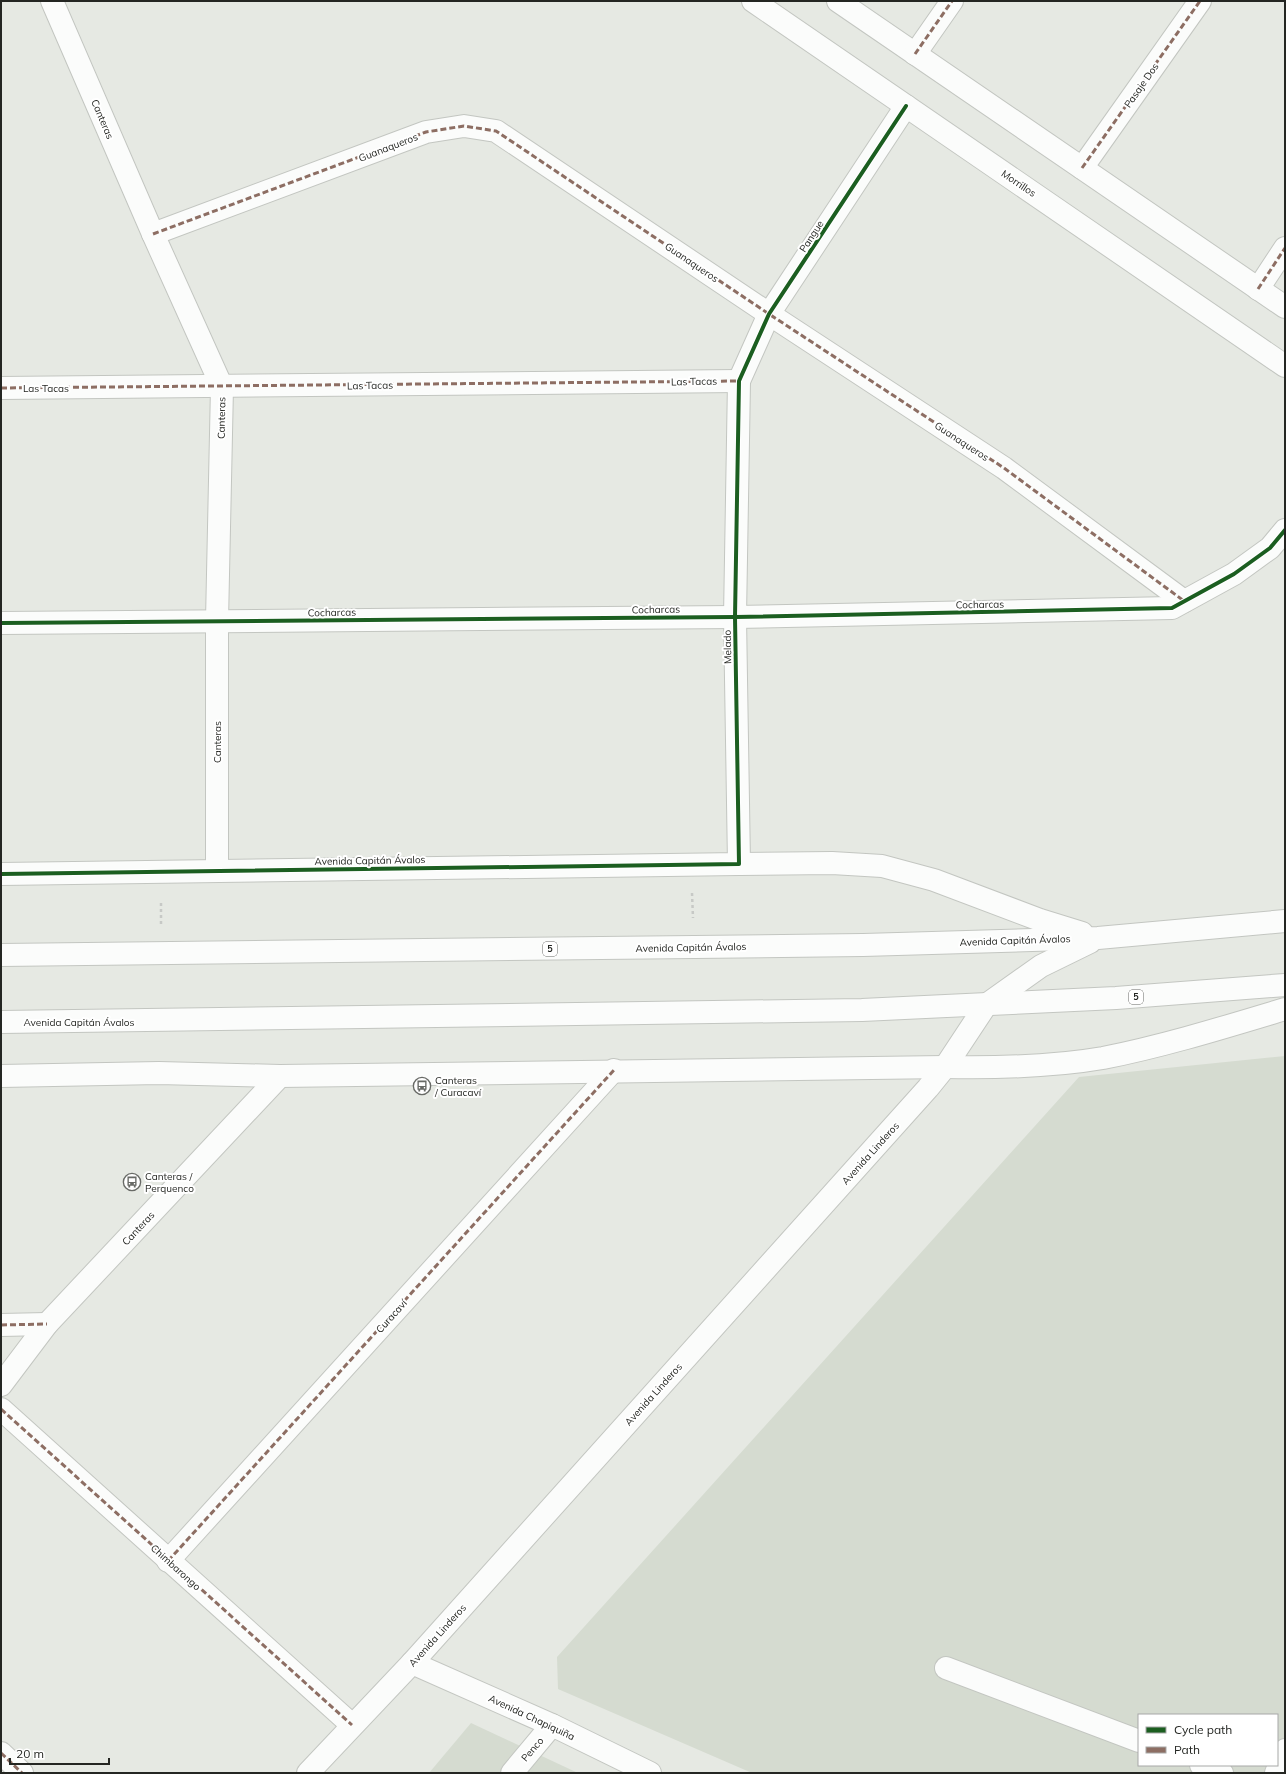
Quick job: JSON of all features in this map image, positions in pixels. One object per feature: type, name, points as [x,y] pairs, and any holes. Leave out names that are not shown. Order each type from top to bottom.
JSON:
[{"type":"main road","name":"Canteras","points":[[52,1],[153,234],[222,387],[217,621],[217,870]]},
{"type":"main road","name":"Morrillos","points":[[753,1],[1285,366]]},
{"type":"main road","points":[[838,1],[1285,308]]},
{"type":"main road","points":[[915,54],[952,1]]},
{"type":"main road","name":"Pasaje Dos","points":[[1082,168],[1200,1]]},
{"type":"main road","name":"Pangue","points":[[739,381],[769,314],[906,106]]},
{"type":"main road","name":"Guanaqueros","points":[[153,234],[426,132],[464,126],[496,130],[769,314],[1004,468],[1184,601]]},
{"type":"main road","points":[[1258,289],[1285,248]]},
{"type":"main road","name":"Las Tacas","points":[[1,388],[739,381]]},
{"type":"main road","name":"Melado","points":[[739,381],[735,617],[739,864]]},
{"type":"main road","name":"Cocharcas","points":[[1,623],[735,617],[1172,608],[1234,574],[1270,548],[1285,530]]},
{"type":"main road","name":"Avenida Capitán Ávalos","points":[[1,874],[832,863],[882,866],[934,880],[1040,920],[1098,938]]},
{"type":"main road","name":"Avenida Capitán Ávalos","points":[[1,955],[863,944],[1098,938],[1285,921]]},
{"type":"main road","points":[[986,1005],[1041,966],[1098,938]]},
{"type":"main road","name":"Avenida Capitán Ávalos","points":[[1,1022],[846,1010],[986,1005],[1116,998],[1285,985]]},
{"type":"main road","name":"Avenida Linderos","points":[[308,1773],[412,1663],[850,1175],[945,1067],[986,1005]]},
{"type":"main road","points":[[1,1076],[159,1073],[280,1076],[614,1070],[945,1067],[996,1068],[1054,1064],[1103,1058],[1205,1033],[1285,1010]]},
{"type":"main road","name":"Curacaví","points":[[168,1561],[614,1070]]},
{"type":"main road","name":"Canteras","points":[[1,1385],[48,1324],[280,1076]]},
{"type":"main road","points":[[1,1325],[48,1324]]},
{"type":"main road","name":"Chimbarongo","points":[[1,1409],[168,1561],[352,1725]]},
{"type":"main road","name":"Avenida Chapiquiña","points":[[412,1663],[552,1725],[650,1773]]},
{"type":"main road","points":[[946,1668],[1138,1741]]},
{"type":"main road","name":"Penco","points":[[512,1773],[552,1725]]},
{"type":"main road","points":[[1276,1773],[1285,1750]]},
{"type":"main road","points":[[1,1753],[22,1773]]},
{"type":"main road","points":[[1204,1766],[1222,1773]]},
{"type":"path","points":[[692,889],[693,924]]},
{"type":"path","points":[[161,900],[161,928]]},
{"type":"shaded area","points":[[1285,1056],[1285,1773],[752,1773],[558,1689],[557,1657],[1079,1077]]},
{"type":"shaded area","points":[[471,1723],[578,1773],[429,1773]]},
{"type":"marked path","points":[[915,54],[952,1]]},
{"type":"marked path","points":[[1082,168],[1200,1]]},
{"type":"marked path","points":[[153,234],[426,132],[464,126],[496,131],[769,314],[1004,468],[1184,601]]},
{"type":"marked path","points":[[1258,289],[1285,248]]},
{"type":"marked path","points":[[1,388],[739,381]]},
{"type":"marked path","points":[[168,1561],[614,1070]]},
{"type":"marked path","points":[[1,1325],[47,1324]]},
{"type":"marked path","points":[[1,1409],[352,1725]]},
{"type":"marked path","points":[[1,1753],[22,1773]]},
{"type":"cycle path","points":[[1,874],[739,864],[735,617],[739,381],[769,314],[906,106]]},
{"type":"cycle path","points":[[1,623],[735,617],[1172,608],[1234,574],[1270,548],[1285,530]]},
{"type":"place","name":"Canteras / Curacaví","points":[[422,1086]]},
{"type":"place","name":"Canteras / Perquenco","points":[[132,1182]]}]
